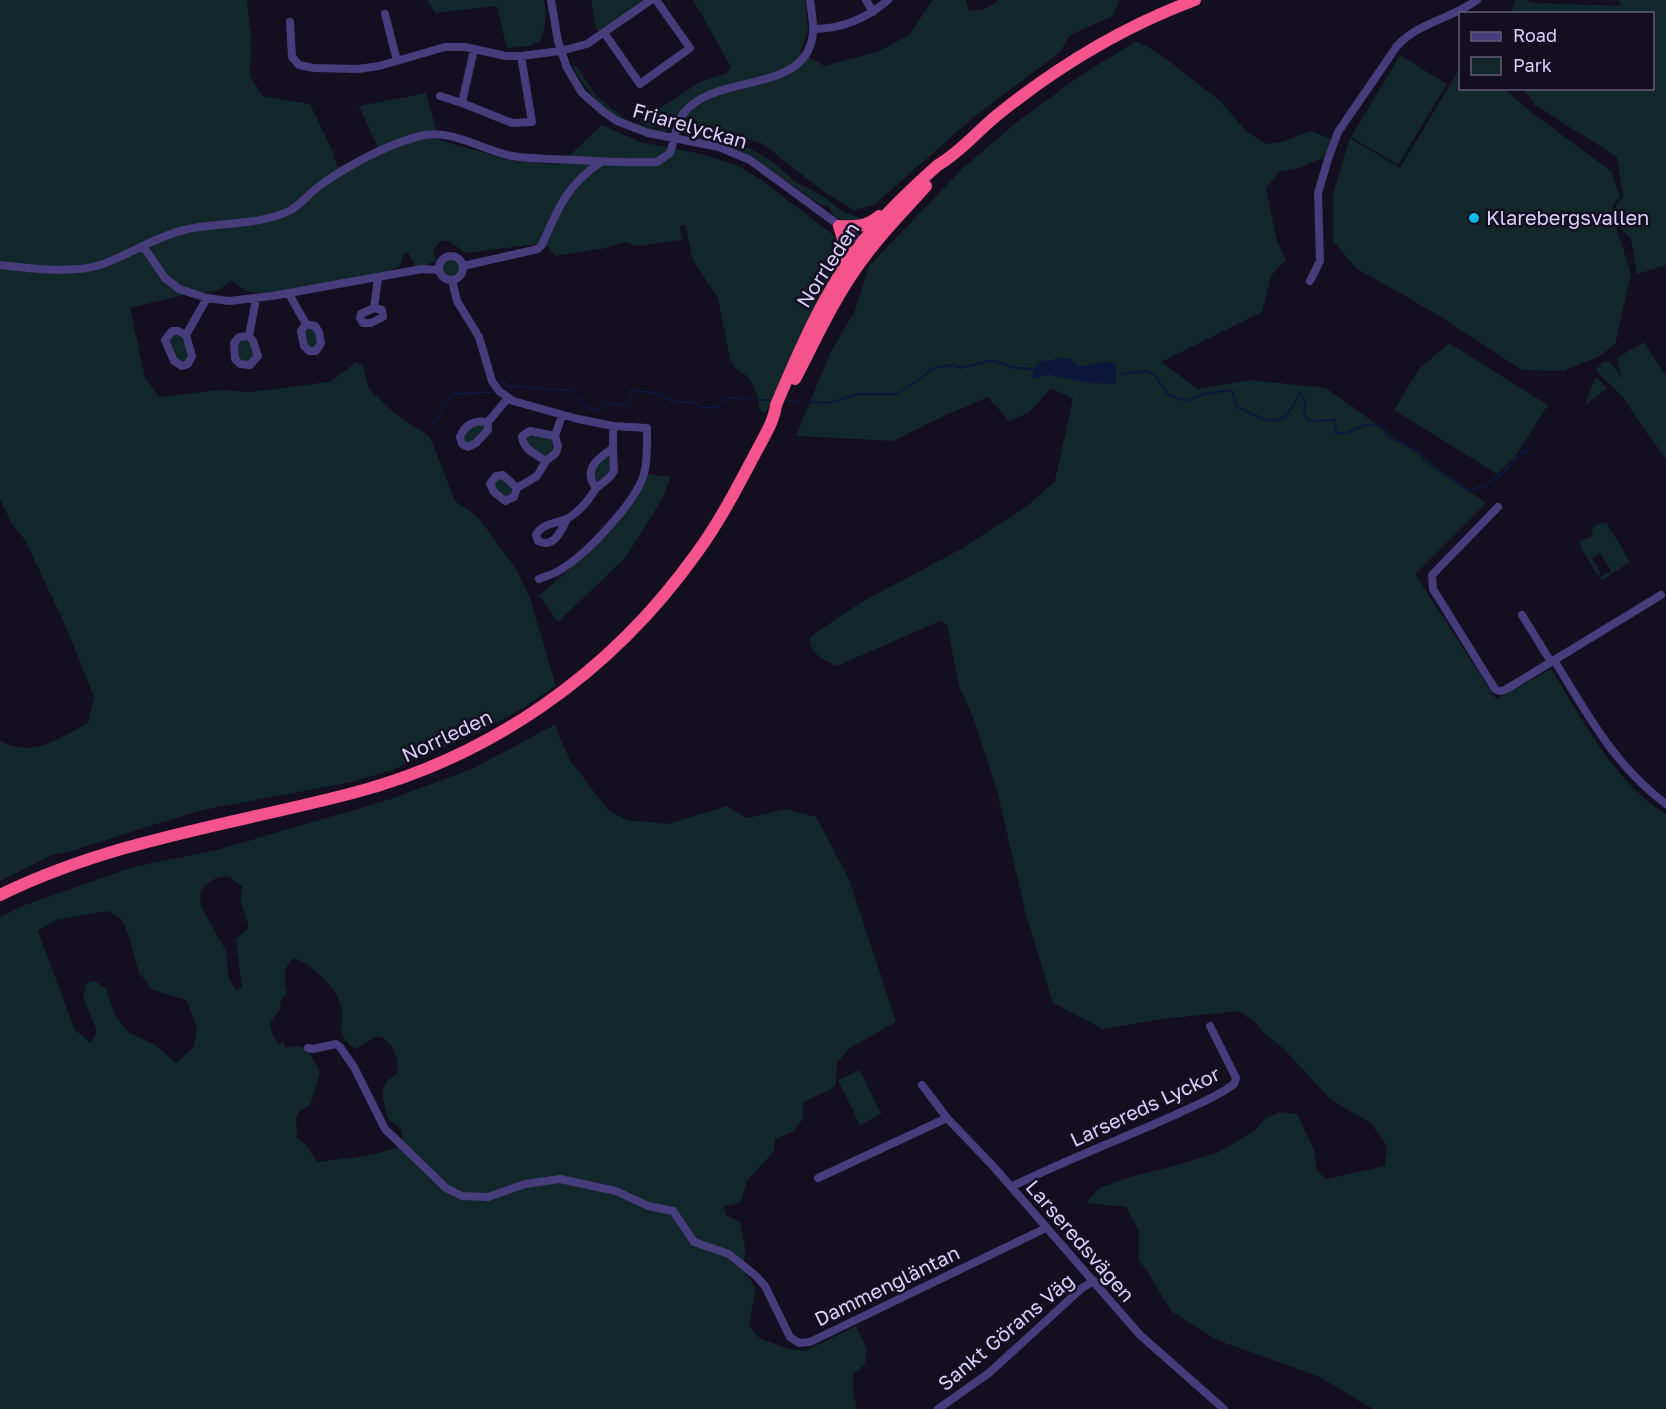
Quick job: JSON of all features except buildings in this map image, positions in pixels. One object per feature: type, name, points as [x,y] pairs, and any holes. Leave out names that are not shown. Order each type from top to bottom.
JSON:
[{"type":"highway","name":"Norrleden","points":[[0,895],[47,874],[137,843],[349,794],[412,774],[465,752],[532,714],[594,667],[646,618],[715,526],[738,487],[775,414],[781,408],[866,245],[900,202],[938,165],[947,160],[1000,112],[1078,57],[1137,25],[1196,0]]},
{"type":"highway","name":"Norrleden","points":[[775,414],[776,405],[832,286],[847,264],[944,167],[947,160]]},
{"type":"highway","points":[[847,264],[847,252],[839,226],[861,227],[869,224],[900,202]]},
{"type":"street","name":"Friarelyckan","points":[[551,0],[560,51],[574,82],[592,104],[629,126],[648,133],[719,147],[750,160],[866,245]]},
{"type":"street","points":[[290,22],[292,57],[299,65],[314,69],[358,69],[379,66],[445,47],[494,55],[521,56],[560,51],[587,44],[653,0],[690,48],[640,84],[605,34]]},
{"type":"street","points":[[0,265],[78,268],[98,265],[184,230],[281,214],[298,205],[334,176],[370,156],[420,136],[443,134],[489,150],[526,158],[657,162],[670,153],[680,117],[703,96],[777,76],[796,65],[809,49],[813,29],[810,0]]},
{"type":"street","points":[[866,0],[873,12]]},
{"type":"street","points":[[813,29],[833,28],[854,22],[873,12],[888,0]]},
{"type":"street","points":[[1310,281],[1320,261],[1319,187],[1338,132],[1405,36],[1420,26],[1452,15],[1477,0]]},
{"type":"street","points":[[385,14],[397,61]]},
{"type":"street","points":[[462,103],[474,50]]},
{"type":"street","points":[[440,96],[512,123],[532,122],[521,56]]},
{"type":"street","points":[[463,266],[538,249],[568,192],[585,173],[601,162]]},
{"type":"street","points":[[143,246],[165,278],[179,289],[207,298],[229,301],[289,294],[423,269],[439,270]]},
{"type":"street","points":[[439,270],[442,260],[449,256],[459,259],[463,266],[460,275],[452,280]]},
{"type":"street","points":[[439,270],[444,277],[452,280]]},
{"type":"street","points":[[375,308],[378,278]]},
{"type":"street","points":[[452,280],[457,301],[479,337],[492,381],[508,398],[562,415],[613,426],[647,428],[646,461],[638,488],[619,515],[580,554],[560,570],[539,579]]},
{"type":"street","points":[[289,294],[306,324]]},
{"type":"street","points":[[186,335],[175,330],[170,332],[165,340],[174,361],[182,366],[188,364],[192,356],[186,335],[207,298]]},
{"type":"street","points":[[249,336],[256,299]]},
{"type":"street","points":[[488,422],[508,398]]},
{"type":"street","points":[[517,488],[537,476],[546,460],[556,453],[558,446],[555,436],[562,415]]},
{"type":"street","points":[[567,519],[584,506],[596,488],[614,471],[613,426]]},
{"type":"street","points":[[546,460],[526,448],[522,436],[530,432],[555,436]]},
{"type":"street","points":[[596,488],[590,478],[591,471],[598,458],[612,448]]},
{"type":"street","points":[[1498,507],[1432,575],[1433,589],[1495,689],[1502,691],[1661,595]]},
{"type":"street","points":[[1522,615],[1617,759],[1666,804]]},
{"type":"street","name":"Larsereds Lyckor","points":[[1011,1187],[1220,1094],[1234,1084],[1236,1078],[1210,1026]]},
{"type":"street","name":"Dammengläntan","points":[[308,1047],[313,1049],[336,1044],[340,1047],[354,1067],[386,1129],[446,1188],[462,1196],[488,1197],[525,1184],[560,1179],[616,1191],[648,1206],[673,1212],[694,1242],[729,1254],[760,1281],[772,1299],[790,1337],[799,1343],[810,1342],[1046,1228]]},
{"type":"street","name":"Larseredsvägen","points":[[922,1085],[947,1118],[1011,1187],[1140,1335],[1224,1409]]},
{"type":"street","points":[[818,1178],[947,1118]]},
{"type":"street","name":"Sankt Görans Väg","points":[[939,1409],[976,1383],[1082,1288],[1094,1281]]},
{"type":"green space","points":[[0,0],[247,0],[251,34],[250,76],[262,96],[310,104],[333,152],[337,167],[379,150],[359,106],[426,93],[439,140],[514,161],[559,165],[602,125],[640,142],[701,154],[737,165],[760,179],[832,234],[843,247],[844,260],[798,342],[765,414],[759,410],[759,400],[753,385],[746,375],[735,368],[730,359],[718,298],[693,260],[685,225],[680,226],[682,240],[637,246],[625,242],[605,248],[555,256],[545,243],[466,253],[449,241],[440,241],[433,251],[436,261],[421,266],[415,267],[408,252],[403,255],[400,266],[386,272],[270,295],[245,291],[231,280],[219,290],[183,295],[130,308],[145,378],[159,397],[220,390],[250,392],[330,382],[356,362],[363,366],[369,389],[393,412],[430,437],[455,501],[477,516],[516,569],[530,598],[556,686],[518,711],[477,733],[392,770],[352,782],[207,809],[72,851],[52,855],[0,881],[0,741],[24,748],[56,740],[88,723],[94,697],[67,629],[26,542],[11,522],[0,499]]},
{"type":"green space","points":[[427,0],[544,0],[546,16],[544,31],[540,41],[530,46],[507,48],[497,6],[435,13]]},
{"type":"green space","points":[[591,0],[648,0],[601,33],[596,29]]},
{"type":"green space","points":[[693,0],[805,0],[808,31],[800,51],[824,66],[877,52],[909,35],[933,0],[966,0],[969,10],[981,10],[998,0],[1119,0],[1113,16],[1070,35],[1059,53],[975,116],[874,205],[854,210],[824,192],[763,144],[721,131],[662,121],[655,128],[641,123],[641,118],[700,82],[727,73],[731,67]]},
{"type":"green space","points":[[1515,0],[1535,3],[1621,6],[1619,0],[1666,0],[1666,265],[1637,274],[1631,238],[1622,230],[1616,205],[1623,197],[1617,157],[1535,105],[1523,90],[1654,90],[1654,12],[1511,12]]},
{"type":"green space","points":[[1136,41],[1157,52],[1219,100],[1247,132],[1267,144],[1281,142],[1311,131],[1331,139],[1323,158],[1299,168],[1279,172],[1266,188],[1277,241],[1286,260],[1271,276],[1262,312],[1161,362],[1198,389],[1249,380],[1326,388],[1486,503],[1415,574],[1496,699],[1551,669],[1615,768],[1631,786],[1666,814],[1666,1409],[1373,1409],[1320,1377],[1217,1340],[1172,1312],[1139,1261],[1139,1231],[1126,1207],[1086,1203],[1099,1188],[1219,1152],[1255,1130],[1266,1118],[1280,1112],[1297,1114],[1314,1150],[1317,1170],[1326,1179],[1385,1166],[1387,1146],[1372,1124],[1330,1099],[1283,1048],[1262,1032],[1255,1022],[1239,1011],[1170,1018],[1103,1029],[1053,1003],[1025,911],[997,790],[973,717],[959,686],[947,625],[940,621],[837,666],[814,652],[810,643],[810,637],[858,604],[961,549],[1027,506],[1055,481],[1073,399],[1051,388],[1030,412],[1009,421],[988,397],[893,441],[796,436],[831,351],[854,313],[869,266],[964,167],[1017,122],[1077,78]]},
{"type":"green space","points":[[1400,55],[1447,84],[1398,165],[1351,137]]},
{"type":"green space","points":[[576,65],[597,97],[627,120],[658,130],[672,125],[671,129],[662,132],[654,131],[635,126],[613,114],[586,88],[572,66]]},
{"type":"green space","name":"Klarebergsvallen","points":[[1459,70],[1459,90],[1505,90],[1611,171],[1620,196],[1613,205],[1617,230],[1631,274],[1615,344],[1598,357],[1563,371],[1522,370],[1436,314],[1356,268],[1333,241],[1333,193],[1350,138],[1400,168]]},
{"type":"green space","points":[[681,127],[747,147],[773,162],[794,181],[824,197],[843,212],[867,220],[865,222],[838,218],[828,206],[821,205],[807,196],[750,155],[723,144],[685,135]]},
{"type":"green space","points":[[447,259],[455,259],[460,264],[458,275],[447,277],[442,272],[442,264]]},
{"type":"green space","points":[[308,326],[315,328],[319,342],[316,348],[307,348],[303,334]]},
{"type":"green space","points":[[173,333],[186,338],[190,358],[183,364],[179,362],[167,339]]},
{"type":"green space","points":[[248,338],[256,351],[252,362],[239,362],[235,345],[238,340]]},
{"type":"green space","points":[[1644,342],[1666,376],[1666,459],[1629,405],[1596,369],[1604,361],[1610,362],[1622,378],[1617,358]]},
{"type":"green space","points":[[1449,343],[1548,405],[1514,458],[1497,474],[1394,410],[1419,369]]},
{"type":"green space","points":[[1597,377],[1607,389],[1585,405],[1595,378]]},
{"type":"green space","points":[[481,423],[487,426],[480,437],[467,445],[462,439],[468,428]]},
{"type":"green space","points":[[525,434],[554,437],[556,448],[547,459],[525,445]]},
{"type":"green space","points":[[611,452],[613,471],[597,482],[592,473],[594,467]]},
{"type":"green space","points":[[647,474],[671,477],[662,499],[626,557],[558,622],[539,596],[585,555],[615,524],[639,491]]},
{"type":"green space","points":[[503,478],[514,489],[508,499],[496,492],[493,481]]},
{"type":"green space","points":[[1602,522],[1607,523],[1630,562],[1602,580],[1599,578],[1611,571],[1600,553],[1592,558],[1601,574],[1598,576],[1579,544],[1582,540],[1592,536],[1593,527]]},
{"type":"green space","points":[[556,724],[557,732],[570,760],[608,810],[627,820],[668,824],[727,806],[746,818],[786,809],[816,817],[849,879],[896,1022],[850,1048],[837,1063],[836,1086],[803,1103],[803,1119],[794,1131],[775,1139],[774,1151],[747,1181],[741,1201],[723,1206],[726,1215],[740,1222],[745,1247],[744,1271],[756,1288],[749,1325],[759,1338],[789,1349],[805,1351],[856,1326],[867,1349],[865,1364],[853,1375],[853,1393],[857,1409],[0,1409],[0,917],[22,906],[133,867],[216,850],[385,801],[474,768]],"holes":[[[228,876],[243,887],[240,899],[249,927],[236,939],[242,987],[236,990],[229,979],[226,951],[201,906],[200,892],[212,880]],[[108,911],[121,919],[129,936],[139,973],[153,990],[186,1000],[197,1026],[194,1047],[176,1063],[154,1044],[129,1033],[115,1015],[106,989],[96,981],[87,982],[83,997],[97,1031],[91,1043],[75,1030],[38,931],[56,920]],[[294,958],[307,965],[333,990],[342,1009],[344,1038],[355,1049],[378,1036],[391,1046],[396,1056],[398,1072],[387,1081],[383,1090],[383,1100],[388,1119],[401,1129],[403,1144],[372,1154],[317,1162],[305,1143],[297,1138],[296,1118],[299,1112],[310,1105],[320,1073],[310,1053],[300,1046],[286,1048],[283,1041],[279,1044],[273,1036],[270,1023],[281,1007],[280,1001],[287,994],[285,974]]]},
{"type":"green space","points":[[860,1070],[881,1114],[860,1125],[838,1080]]},
{"type":"water","points":[[1061,358],[1071,359],[1075,364],[1084,367],[1104,361],[1112,362],[1116,364],[1116,384],[1089,383],[1049,375],[1031,379],[1038,362]]},
{"type":"waterway","points":[[809,402],[829,403],[859,394],[896,394],[933,368],[952,365],[962,368],[992,360],[1015,368],[1036,369]]},
{"type":"waterway","points":[[1123,374],[1144,371],[1155,375],[1168,395],[1186,401],[1204,394],[1232,390],[1237,407],[1267,420],[1281,419],[1287,414],[1300,392],[1305,400],[1304,415],[1310,421],[1335,420],[1336,433],[1346,433],[1365,425],[1384,426],[1386,435],[1421,453],[1424,461],[1468,490],[1487,486],[1501,475],[1522,452],[1532,449]]},
{"type":"waterway","points":[[501,381],[511,388],[519,386],[551,390],[571,389],[588,408],[598,410],[604,404],[627,405],[632,390],[655,393],[675,402],[696,403],[703,408],[717,407],[728,397],[749,399]]},
{"type":"waterway","points":[[432,427],[452,394],[491,392]]},
{"type":"waterway","points":[[759,400],[773,400]]},
{"type":"waterway","points":[[789,401],[799,402]]},
{"type":"place","name":"Klarebergsvallen","points":[[1474,218]]}]
